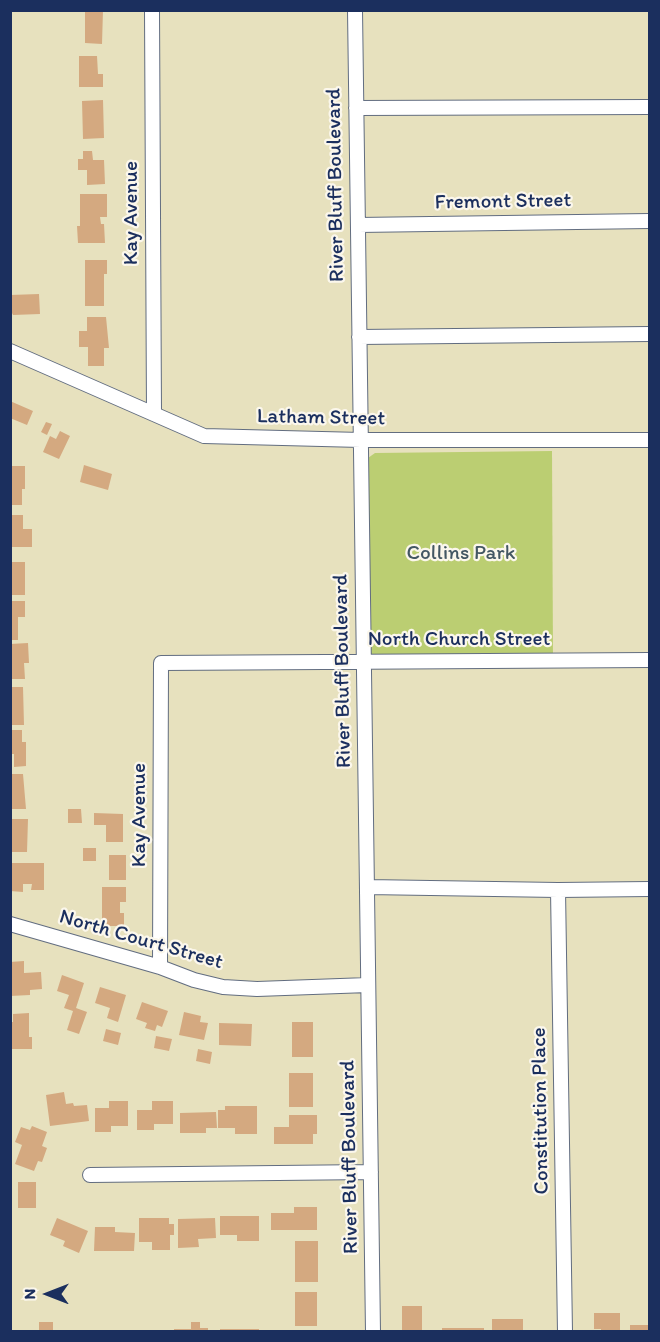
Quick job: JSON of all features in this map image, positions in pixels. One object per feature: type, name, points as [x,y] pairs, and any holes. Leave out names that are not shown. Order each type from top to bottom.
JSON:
[{"type":"street","name":"Kay Avenue","points":[[152,10],[154,414]]},
{"type":"street","name":"River Bluff Boulevard","points":[[354,10],[374,1332]]},
{"type":"street","points":[[356,108],[650,107]]},
{"type":"street","name":"Fremont Street","points":[[358,225],[650,221]]},
{"type":"street","points":[[359,337],[650,334]]},
{"type":"street","name":"Latham Street","points":[[10,351],[204,436],[361,440],[650,440]]},
{"type":"street","name":"North Church Street","points":[[161,663],[650,660]]},
{"type":"street","name":"Kay Avenue","points":[[160,967],[161,663]]},
{"type":"street","points":[[367,887],[650,889]]},
{"type":"street","name":"Constitution Place","points":[[558,890],[566,1332]]},
{"type":"street","name":"North Court Street","points":[[10,924],[223,987],[257,989],[369,985]]},
{"type":"street","points":[[90,1175],[371,1172]]},
{"type":"green space","name":"Collins Park","points":[[552,451],[553,658],[371,655],[368,458],[375,453]]},
{"type":"building","points":[[85,10],[103,10],[102,44],[85,43]]},
{"type":"building","points":[[79,56],[97,56],[98,74],[103,74],[103,87],[79,87]]},
{"type":"building","points":[[103,100],[104,138],[83,139],[82,101]]},
{"type":"building","points":[[83,151],[92,151],[93,160],[104,160],[105,184],[87,185],[87,170],[78,170],[78,159],[83,159]]},
{"type":"building","points":[[80,194],[107,194],[107,217],[100,217],[101,224],[104,224],[105,243],[78,243]]},
{"type":"building","points":[[85,260],[107,260],[107,274],[104,274],[104,306],[85,306]]},
{"type":"building","points":[[39,294],[40,314],[13,315],[10,309],[10,295]]},
{"type":"building","points":[[87,317],[106,317],[109,348],[104,348],[104,366],[88,366],[88,347],[79,347],[79,331],[87,331]]},
{"type":"building","points":[[10,401],[33,411],[27,425],[10,418]]},
{"type":"building","points":[[46,422],[52,424],[47,435],[41,432]]},
{"type":"building","points":[[60,431],[70,436],[59,459],[43,452],[50,436],[56,439]]},
{"type":"building","points":[[84,465],[112,474],[108,490],[80,482]]},
{"type":"building","points":[[12,466],[25,466],[22,505],[10,505]]},
{"type":"building","points":[[10,515],[23,515],[23,529],[32,529],[32,547],[10,547]]},
{"type":"building","points":[[10,562],[25,562],[25,595],[10,595]]},
{"type":"building","points":[[10,601],[25,601],[25,617],[18,617],[18,640],[10,640]]},
{"type":"building","points":[[28,643],[29,663],[24,663],[25,679],[10,679],[10,644]]},
{"type":"building","points":[[10,687],[23,687],[24,725],[10,725]]},
{"type":"building","points":[[10,730],[22,730],[22,742],[26,742],[26,766],[14,767],[14,754],[10,754]]},
{"type":"building","points":[[10,774],[23,774],[26,809],[10,809]]},
{"type":"building","points":[[68,809],[81,809],[82,823],[68,823]]},
{"type":"building","points":[[94,813],[123,814],[123,842],[106,842],[106,825],[94,825]]},
{"type":"building","points":[[10,819],[28,819],[27,852],[10,852]]},
{"type":"building","points":[[83,848],[96,848],[96,861],[83,861]]},
{"type":"building","points":[[109,855],[126,855],[126,880],[109,880]]},
{"type":"building","points":[[10,863],[44,863],[44,890],[31,890],[32,884],[23,884],[23,892],[10,891]]},
{"type":"building","points":[[102,887],[126,887],[126,902],[120,902],[120,913],[124,913],[124,926],[102,926]]},
{"type":"building","points":[[24,961],[24,973],[41,972],[42,989],[30,990],[30,995],[10,996],[10,962]]},
{"type":"building","points":[[62,975],[84,983],[76,1008],[87,1012],[79,1034],[67,1030],[73,1011],[64,1008],[69,995],[57,991]]},
{"type":"building","points":[[100,987],[126,995],[118,1022],[107,1018],[110,1008],[95,1003]]},
{"type":"building","points":[[142,1002],[168,1011],[162,1027],[157,1025],[155,1031],[145,1028],[147,1023],[136,1019]]},
{"type":"building","points":[[184,1012],[201,1016],[200,1022],[208,1023],[204,1040],[179,1035]]},
{"type":"building","points":[[29,1013],[29,1037],[32,1037],[32,1049],[10,1049],[10,1022],[13,1022],[13,1014]]},
{"type":"building","points":[[292,1022],[313,1022],[313,1057],[292,1057]]},
{"type":"building","points":[[219,1023],[252,1024],[251,1046],[219,1045]]},
{"type":"building","points":[[106,1029],[121,1033],[118,1045],[103,1041]]},
{"type":"building","points":[[156,1036],[172,1039],[169,1051],[154,1048]]},
{"type":"building","points":[[198,1049],[212,1052],[210,1064],[196,1061]]},
{"type":"building","points":[[289,1073],[313,1073],[313,1107],[289,1107]]},
{"type":"building","points":[[64,1092],[66,1104],[87,1105],[89,1121],[50,1126],[46,1095]]},
{"type":"building","points":[[109,1101],[128,1101],[128,1126],[111,1126],[111,1132],[95,1132],[95,1108],[109,1108]]},
{"type":"building","points":[[152,1101],[173,1101],[173,1124],[154,1124],[154,1130],[137,1130],[137,1110],[152,1110]]},
{"type":"building","points":[[225,1106],[257,1106],[257,1134],[235,1134],[235,1128],[218,1128],[218,1110],[225,1110]]},
{"type":"building","points":[[216,1112],[217,1128],[206,1128],[206,1133],[180,1133],[180,1113]]},
{"type":"building","points":[[289,1115],[317,1115],[317,1134],[313,1134],[313,1144],[274,1144],[274,1127],[289,1127]]},
{"type":"building","points":[[32,1126],[47,1132],[42,1146],[47,1148],[42,1162],[38,1161],[34,1171],[15,1164],[22,1145],[15,1142],[21,1127],[30,1130]]},
{"type":"building","points":[[18,1182],[36,1182],[36,1208],[18,1208]]},
{"type":"building","points":[[294,1207],[317,1207],[317,1230],[271,1230],[271,1213],[294,1213]]},
{"type":"building","points":[[220,1216],[259,1216],[259,1241],[237,1241],[237,1235],[220,1235]]},
{"type":"building","points":[[57,1218],[88,1231],[79,1253],[63,1246],[65,1241],[50,1235]]},
{"type":"building","points":[[139,1218],[169,1218],[169,1224],[174,1224],[174,1235],[170,1235],[170,1250],[152,1250],[152,1242],[139,1242]]},
{"type":"building","points":[[215,1218],[216,1238],[198,1239],[199,1247],[178,1248],[178,1219]]},
{"type":"building","points":[[95,1227],[115,1227],[115,1232],[135,1233],[134,1251],[94,1251]]},
{"type":"building","points":[[295,1241],[318,1241],[318,1282],[295,1282]]},
{"type":"building","points":[[295,1292],[317,1292],[317,1326],[295,1326]]},
{"type":"building","points":[[402,1306],[422,1306],[422,1332],[402,1332]]},
{"type":"building","points":[[594,1313],[620,1313],[620,1332],[601,1332],[601,1329],[594,1329]]},
{"type":"building","points":[[492,1319],[523,1319],[523,1332],[492,1332]]},
{"type":"building","points":[[39,1322],[53,1322],[53,1332],[39,1332]]},
{"type":"building","points":[[191,1322],[200,1322],[200,1328],[208,1328],[208,1332],[174,1332],[174,1329],[191,1329]]},
{"type":"building","points":[[630,1325],[650,1325],[650,1332],[630,1332]]},
{"type":"building","points":[[442,1328],[484,1328],[484,1332],[442,1332]]},
{"type":"building","points":[[220,1329],[259,1329],[259,1332],[220,1332]]}]
